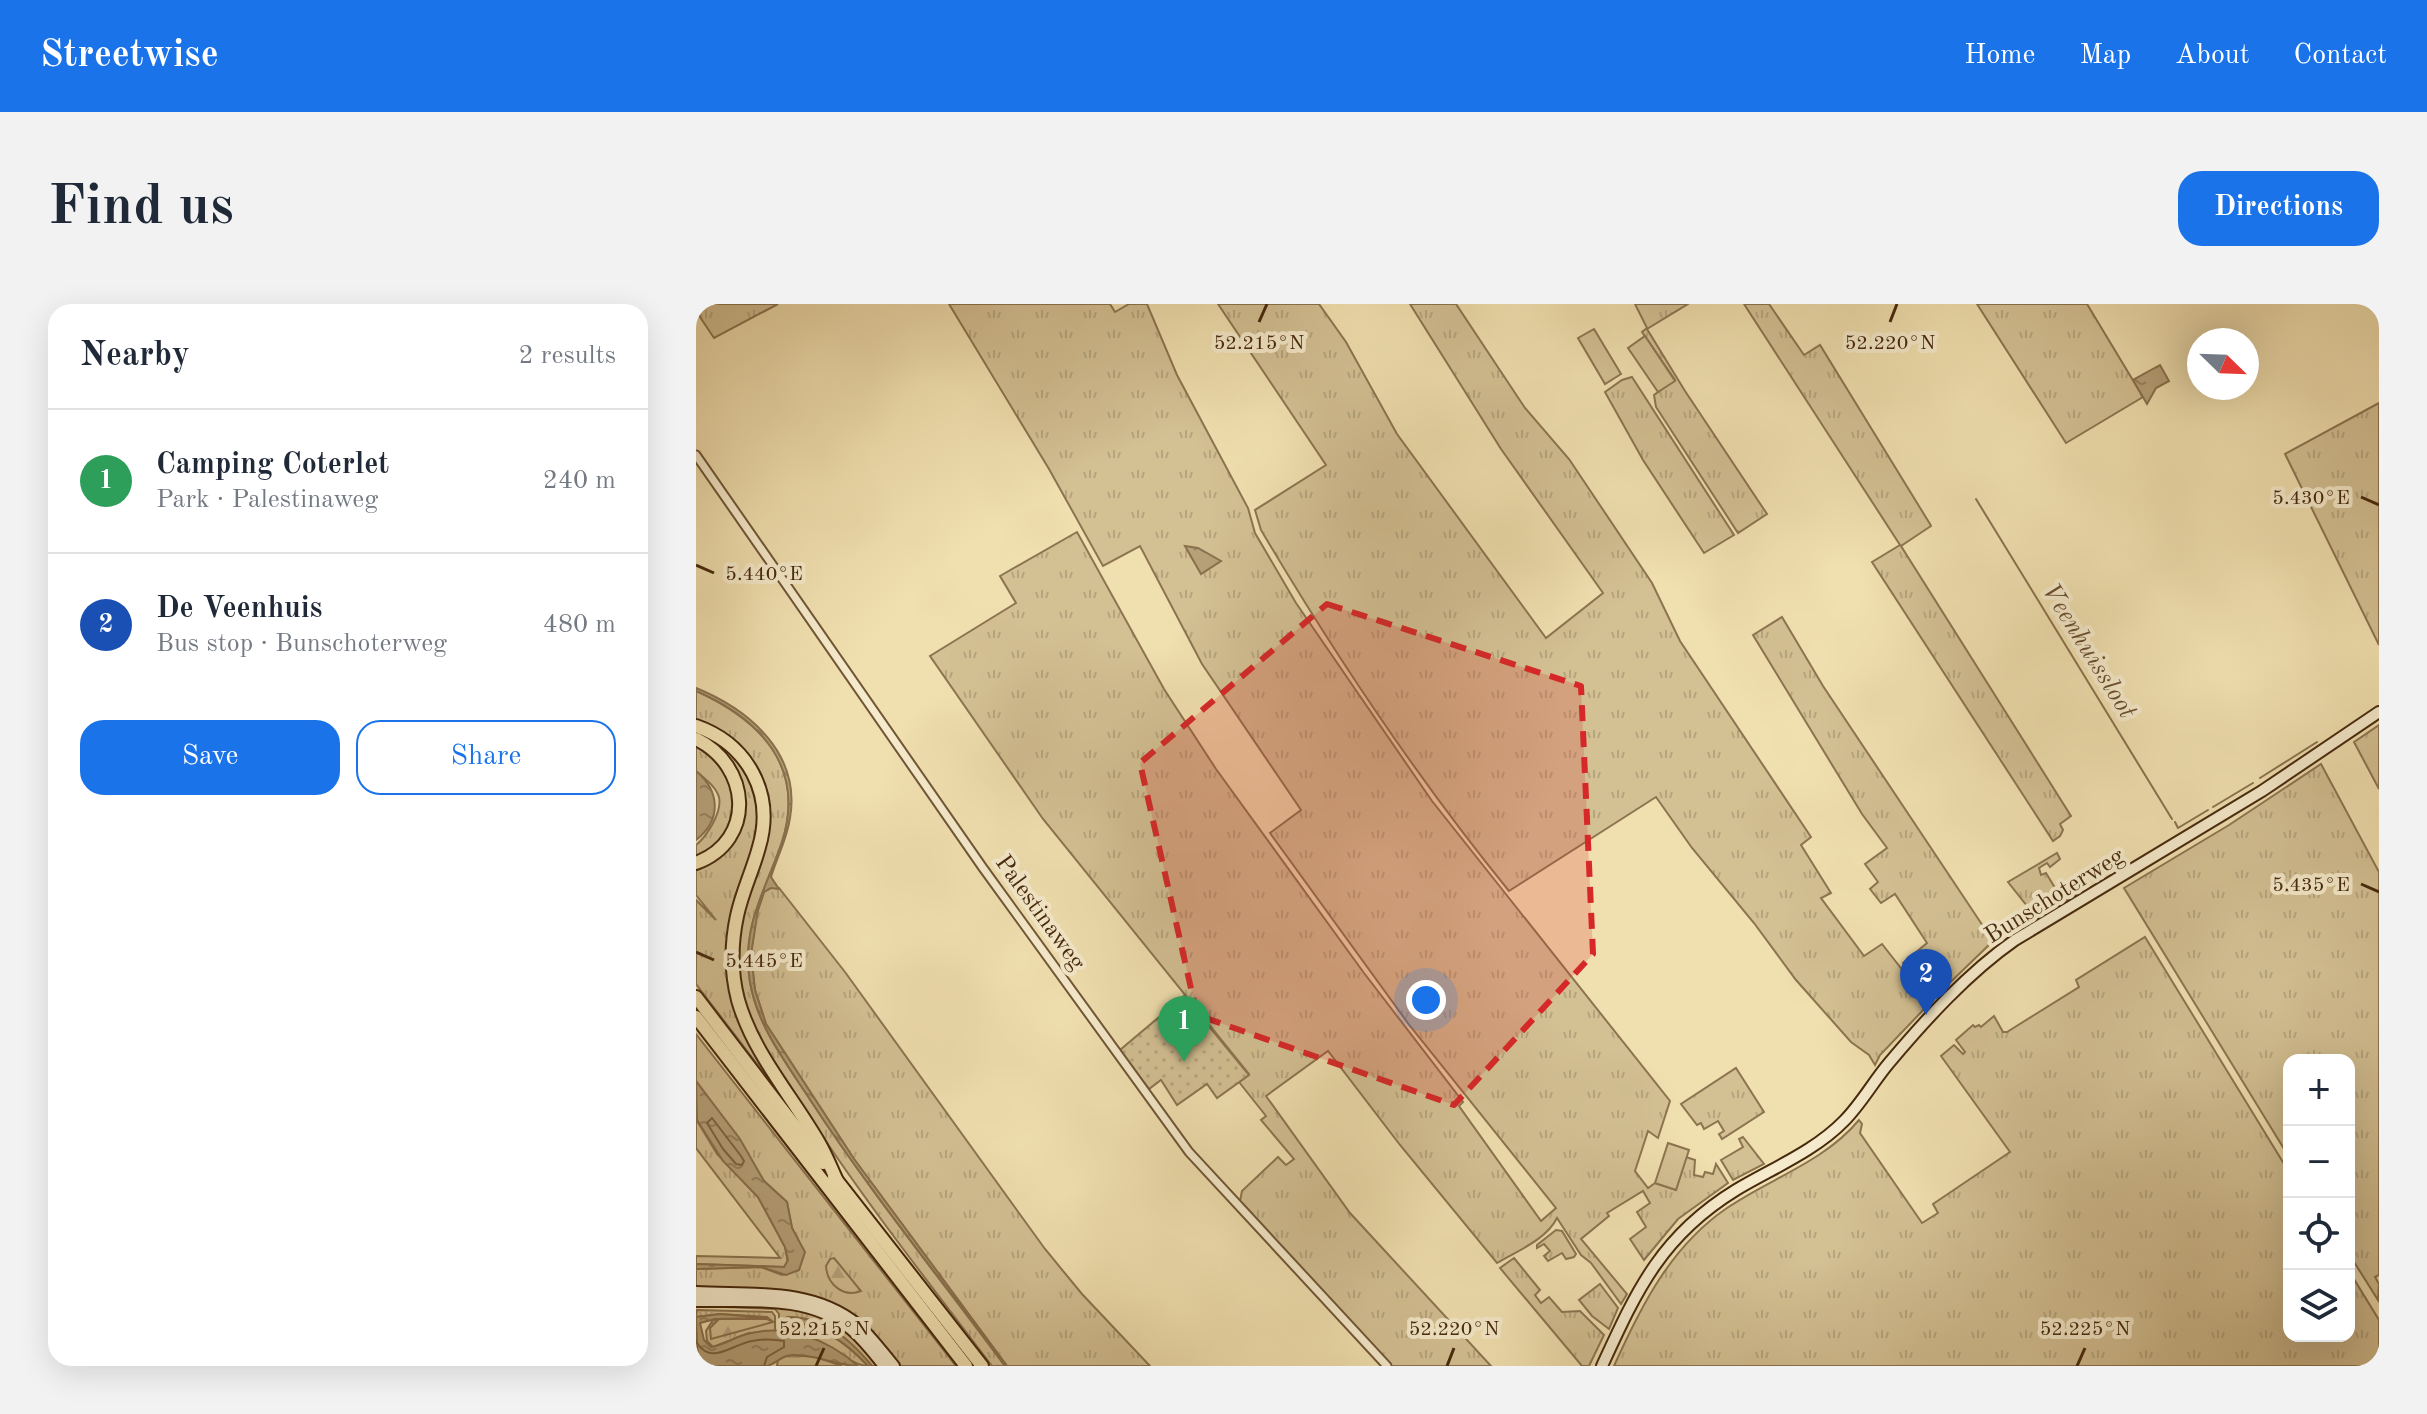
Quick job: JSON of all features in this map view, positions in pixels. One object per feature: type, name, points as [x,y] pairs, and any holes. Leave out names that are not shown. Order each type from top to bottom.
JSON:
[{"type":"highway","points":[[696,726],[722,738],[739,753],[753,772],[761,793],[764,815],[762,836],[734,933],[732,958],[736,993],[755,1043],[820,1145],[837,1181]]},
{"type":"highway","points":[[696,739],[712,747],[724,759],[734,777],[739,802],[735,825],[726,841],[711,856],[696,863]]},
{"type":"highway","points":[[696,997],[982,1366]]},
{"type":"highway","points":[[696,1017],[966,1366]]},
{"type":"main road","name":"Bunschoterweg","points":[[1602,1366],[1642,1284],[1679,1234],[1717,1202],[1824,1138],[1841,1124],[1890,1061],[1992,956],[2262,791],[2379,712]]},
{"type":"main road","points":[[696,1292],[788,1296],[819,1302],[860,1327],[894,1366]]},
{"type":"main road","points":[[696,1301],[787,1303],[816,1309],[851,1329],[884,1366]]},
{"type":"street","name":"Palestinaweg","points":[[696,455],[983,868],[1189,1152],[1387,1366]]},
{"type":"highlighted area","points":[[1327,604],[1581,686],[1593,954],[1454,1105],[1197,1015],[1140,763]]},
{"type":"green space","points":[[696,304],[778,304],[714,338],[696,311]]},
{"type":"green space","points":[[949,304],[1110,304],[1115,312],[1129,304],[1147,304],[1177,375],[1248,508],[1255,533],[1296,603],[1432,801],[1670,1101],[1658,1138],[1648,1131],[1635,1171],[1648,1188],[1655,1183],[1676,1190],[1686,1157],[1695,1160],[1694,1175],[1703,1177],[1705,1172],[1713,1174],[1716,1164],[1728,1183],[1678,1219],[1644,1260],[1630,1239],[1646,1227],[1637,1212],[1650,1203],[1643,1191],[1607,1213],[1609,1216],[1581,1239],[1627,1294],[1621,1304],[1591,1263],[1581,1255],[1557,1218],[1538,1239],[1497,1263],[1328,1051],[1266,1096],[1350,1213],[1491,1366],[1391,1366],[1240,1201],[1242,1191],[1278,1157],[1286,1165],[1294,1159],[1261,1120],[1266,1116],[1239,1082],[1249,1074],[1043,819],[930,656],[1016,603],[1000,576],[1077,532],[1164,689],[1216,769],[1364,973],[1463,1102],[1459,1106],[1541,1221],[1556,1208],[1410,1026],[1270,833],[1301,810],[1202,664],[1140,546],[1103,566],[1049,469]]},
{"type":"green space","points":[[1218,304],[1319,304],[1346,342],[1397,434],[1546,638],[1603,593],[1501,449],[1410,304],[1456,304],[1525,408],[1569,459],[1652,583],[1680,641],[1811,837],[1801,845],[1831,893],[1821,898],[1864,956],[1882,944],[1929,1004],[1880,1055],[1875,1065],[1869,1055],[1851,1042],[1796,980],[1656,797],[1509,891],[1378,715],[1261,530],[1255,510],[1326,465]]},
{"type":"green space","points":[[1635,304],[1688,304],[1647,329],[1767,514],[1738,533],[1656,407],[1654,395],[1675,380],[1642,332],[1647,328]]},
{"type":"green space","points":[[1744,304],[1769,304],[1804,355],[1820,345],[1930,524],[1901,546],[2071,816],[2060,824],[2063,830],[2053,841],[1872,562],[1900,545]]},
{"type":"green space","points":[[1977,304],[2087,304],[2143,397],[2066,443]]},
{"type":"green space","points":[[1594,329],[1621,374],[1605,384],[1578,338]]},
{"type":"green space","points":[[1645,336],[1675,381],[1658,392],[1628,348]]},
{"type":"green space","points":[[1632,377],[1734,535],[1704,553],[1643,460],[1605,392]]},
{"type":"green space","points":[[2379,403],[2379,645],[2285,454]]},
{"type":"green space","points":[[1782,617],[1823,686],[1993,941],[1931,1001],[1903,963],[1927,943],[1895,894],[1881,903],[1870,889],[1878,882],[1865,864],[1887,848],[1862,814],[1753,635]]},
{"type":"green space","points":[[696,691],[719,703],[758,732],[772,749],[788,791],[788,815],[782,842],[756,910],[749,944],[750,982],[765,1027],[789,1069],[854,1164],[1005,1366],[992,1366],[893,1236],[776,1066],[749,1016],[742,991],[739,946],[746,902],[768,837],[768,798],[763,781],[743,751],[730,738],[696,720]]},
{"type":"green space","points":[[2379,725],[2379,789],[2354,742]]},
{"type":"green space","points":[[706,737],[721,740],[751,773],[761,826],[739,896],[732,981],[796,1115],[696,984],[696,900],[716,920],[696,895],[696,866],[725,846],[738,786],[737,773],[731,761]]},
{"type":"green space","points":[[696,745],[723,771],[733,802],[731,818],[724,832],[713,846],[696,857],[696,845],[712,825],[720,800],[715,788],[696,771]]},
{"type":"green space","points":[[2321,764],[2379,872],[2379,1275],[2375,1277],[2379,1284],[2378,1300],[2355,1264],[2355,1054],[2283,1054],[2283,1147],[2124,888],[2229,825]]},
{"type":"green space","points":[[2057,853],[2060,859],[2050,867],[2047,863],[2039,868],[2041,875],[2046,873],[2060,896],[2071,889],[2080,889],[2081,892],[2035,916],[2008,882]]},
{"type":"green space","points":[[779,888],[845,972],[1045,1249],[1082,1294],[1150,1366],[1007,1366],[854,1159],[766,1024],[755,990],[751,954],[756,916],[764,892]]},
{"type":"green space","points":[[2145,937],[2283,1162],[2283,1342],[2355,1342],[2355,1281],[2379,1320],[2379,1366],[1614,1366],[1647,1300],[1690,1240],[1727,1208],[1830,1147],[1859,1120],[1862,1124],[1860,1133],[1922,1223],[1938,1213],[1933,1204],[2010,1152],[1941,1056],[1954,1045],[1963,1054],[1965,1052],[1956,1040],[1973,1025],[1981,1027],[1994,1016],[2003,1032],[2007,1032],[2079,987],[2076,980]]},
{"type":"green space","points":[[1184,996],[1249,1075],[1217,1098],[1207,1084],[1177,1105],[1161,1080],[1149,1089],[1120,1050]]},
{"type":"green space","points":[[696,1034],[956,1366],[897,1366],[853,1318],[696,1290],[696,1269],[761,1267],[782,1275],[799,1270],[804,1252],[792,1228],[787,1202],[764,1181],[696,1081]]},
{"type":"green space","points":[[1736,1068],[1764,1112],[1722,1139],[1719,1134],[1724,1131],[1718,1121],[1704,1129],[1701,1123],[1697,1125],[1681,1104]]},
{"type":"green space","points":[[696,1119],[717,1154],[758,1197],[785,1247],[788,1263],[785,1267],[696,1264],[696,1256],[780,1258],[696,1148]]},
{"type":"green space","points":[[1743,1137],[1764,1164],[1733,1180],[1721,1160],[1743,1147],[1739,1139]]},
{"type":"green space","points":[[1668,1143],[1689,1150],[1676,1190],[1655,1183]]},
{"type":"green space","points":[[1556,1230],[1562,1231],[1576,1254],[1574,1257],[1566,1259],[1562,1253],[1548,1261],[1544,1256],[1550,1251],[1544,1244],[1537,1248]]},
{"type":"green space","points":[[834,1258],[861,1291],[848,1293],[833,1284],[826,1266]]},
{"type":"green space","points":[[1514,1258],[1540,1290],[1535,1295],[1541,1303],[1549,1297],[1562,1312],[1580,1311],[1604,1335],[1589,1366],[1582,1366],[1500,1268]]},
{"type":"green space","points":[[1600,1284],[1618,1308],[1609,1329],[1592,1316],[1579,1300]]},
{"type":"green space","points":[[696,1303],[801,1307],[842,1325],[881,1366],[872,1366],[835,1331],[813,1321],[787,1317],[787,1321],[832,1336],[868,1366],[856,1363],[812,1338],[779,1332],[779,1314],[775,1309],[696,1306]]},
{"type":"green space","points":[[697,1310],[772,1312],[775,1332],[749,1333],[713,1347],[707,1341],[706,1331],[713,1320],[719,1319],[713,1324],[724,1335],[772,1321],[767,1317],[720,1314],[696,1317]]},
{"type":"green space","points":[[719,1319],[767,1319],[773,1322],[711,1339],[710,1328]]},
{"type":"green space","points":[[788,1355],[816,1357],[842,1366],[777,1366],[778,1359]]},
{"type":"water","points":[[2160,365],[2169,381],[2156,388],[2147,404],[2133,380]]},
{"type":"water","points":[[1185,546],[1198,548],[1221,561],[1201,574]]},
{"type":"water","points":[[696,688],[716,697],[752,722],[767,737],[788,774],[790,818],[771,877],[779,889],[771,888],[764,892],[751,954],[755,990],[766,1024],[854,1159],[1007,1366],[857,1169],[766,1030],[750,982],[749,944],[756,910],[782,842],[788,815],[788,791],[772,749],[758,732],[740,716],[696,691]]},
{"type":"water","points":[[696,771],[710,787],[715,806],[710,824],[696,840]]},
{"type":"water","points":[[696,1081],[740,1139],[764,1181],[787,1202],[792,1228],[805,1252],[799,1270],[786,1275],[761,1267],[696,1269],[696,1264],[784,1267],[788,1260],[785,1247],[758,1197],[723,1161],[697,1120]]},
{"type":"water","points":[[720,1314],[768,1318],[715,1319],[700,1323],[704,1340],[711,1347],[762,1331],[792,1332],[834,1348],[858,1366],[791,1355],[768,1366],[698,1366],[696,1317]]},
{"type":"water","points":[[787,1317],[825,1325],[845,1338],[872,1366],[832,1336],[811,1326],[787,1321]]},
{"type":"waterway","name":"Veenhuissloot","points":[[1976,499],[2172,819]]},
{"type":"waterway","name":"Veenhuissloot","points":[[2260,778],[2317,742]]},
{"type":"waterway","name":"Veenhuissloot","points":[[2213,807],[2253,783]]},
{"type":"waterway","name":"Veenhuissloot","points":[[2175,822],[2178,828],[2208,810]]},
{"type":"place","name":"De Veenhuis","points":[[1926,1015]]},
{"type":"place","name":"Camping Coterlet","points":[[1184,1062]]}]
